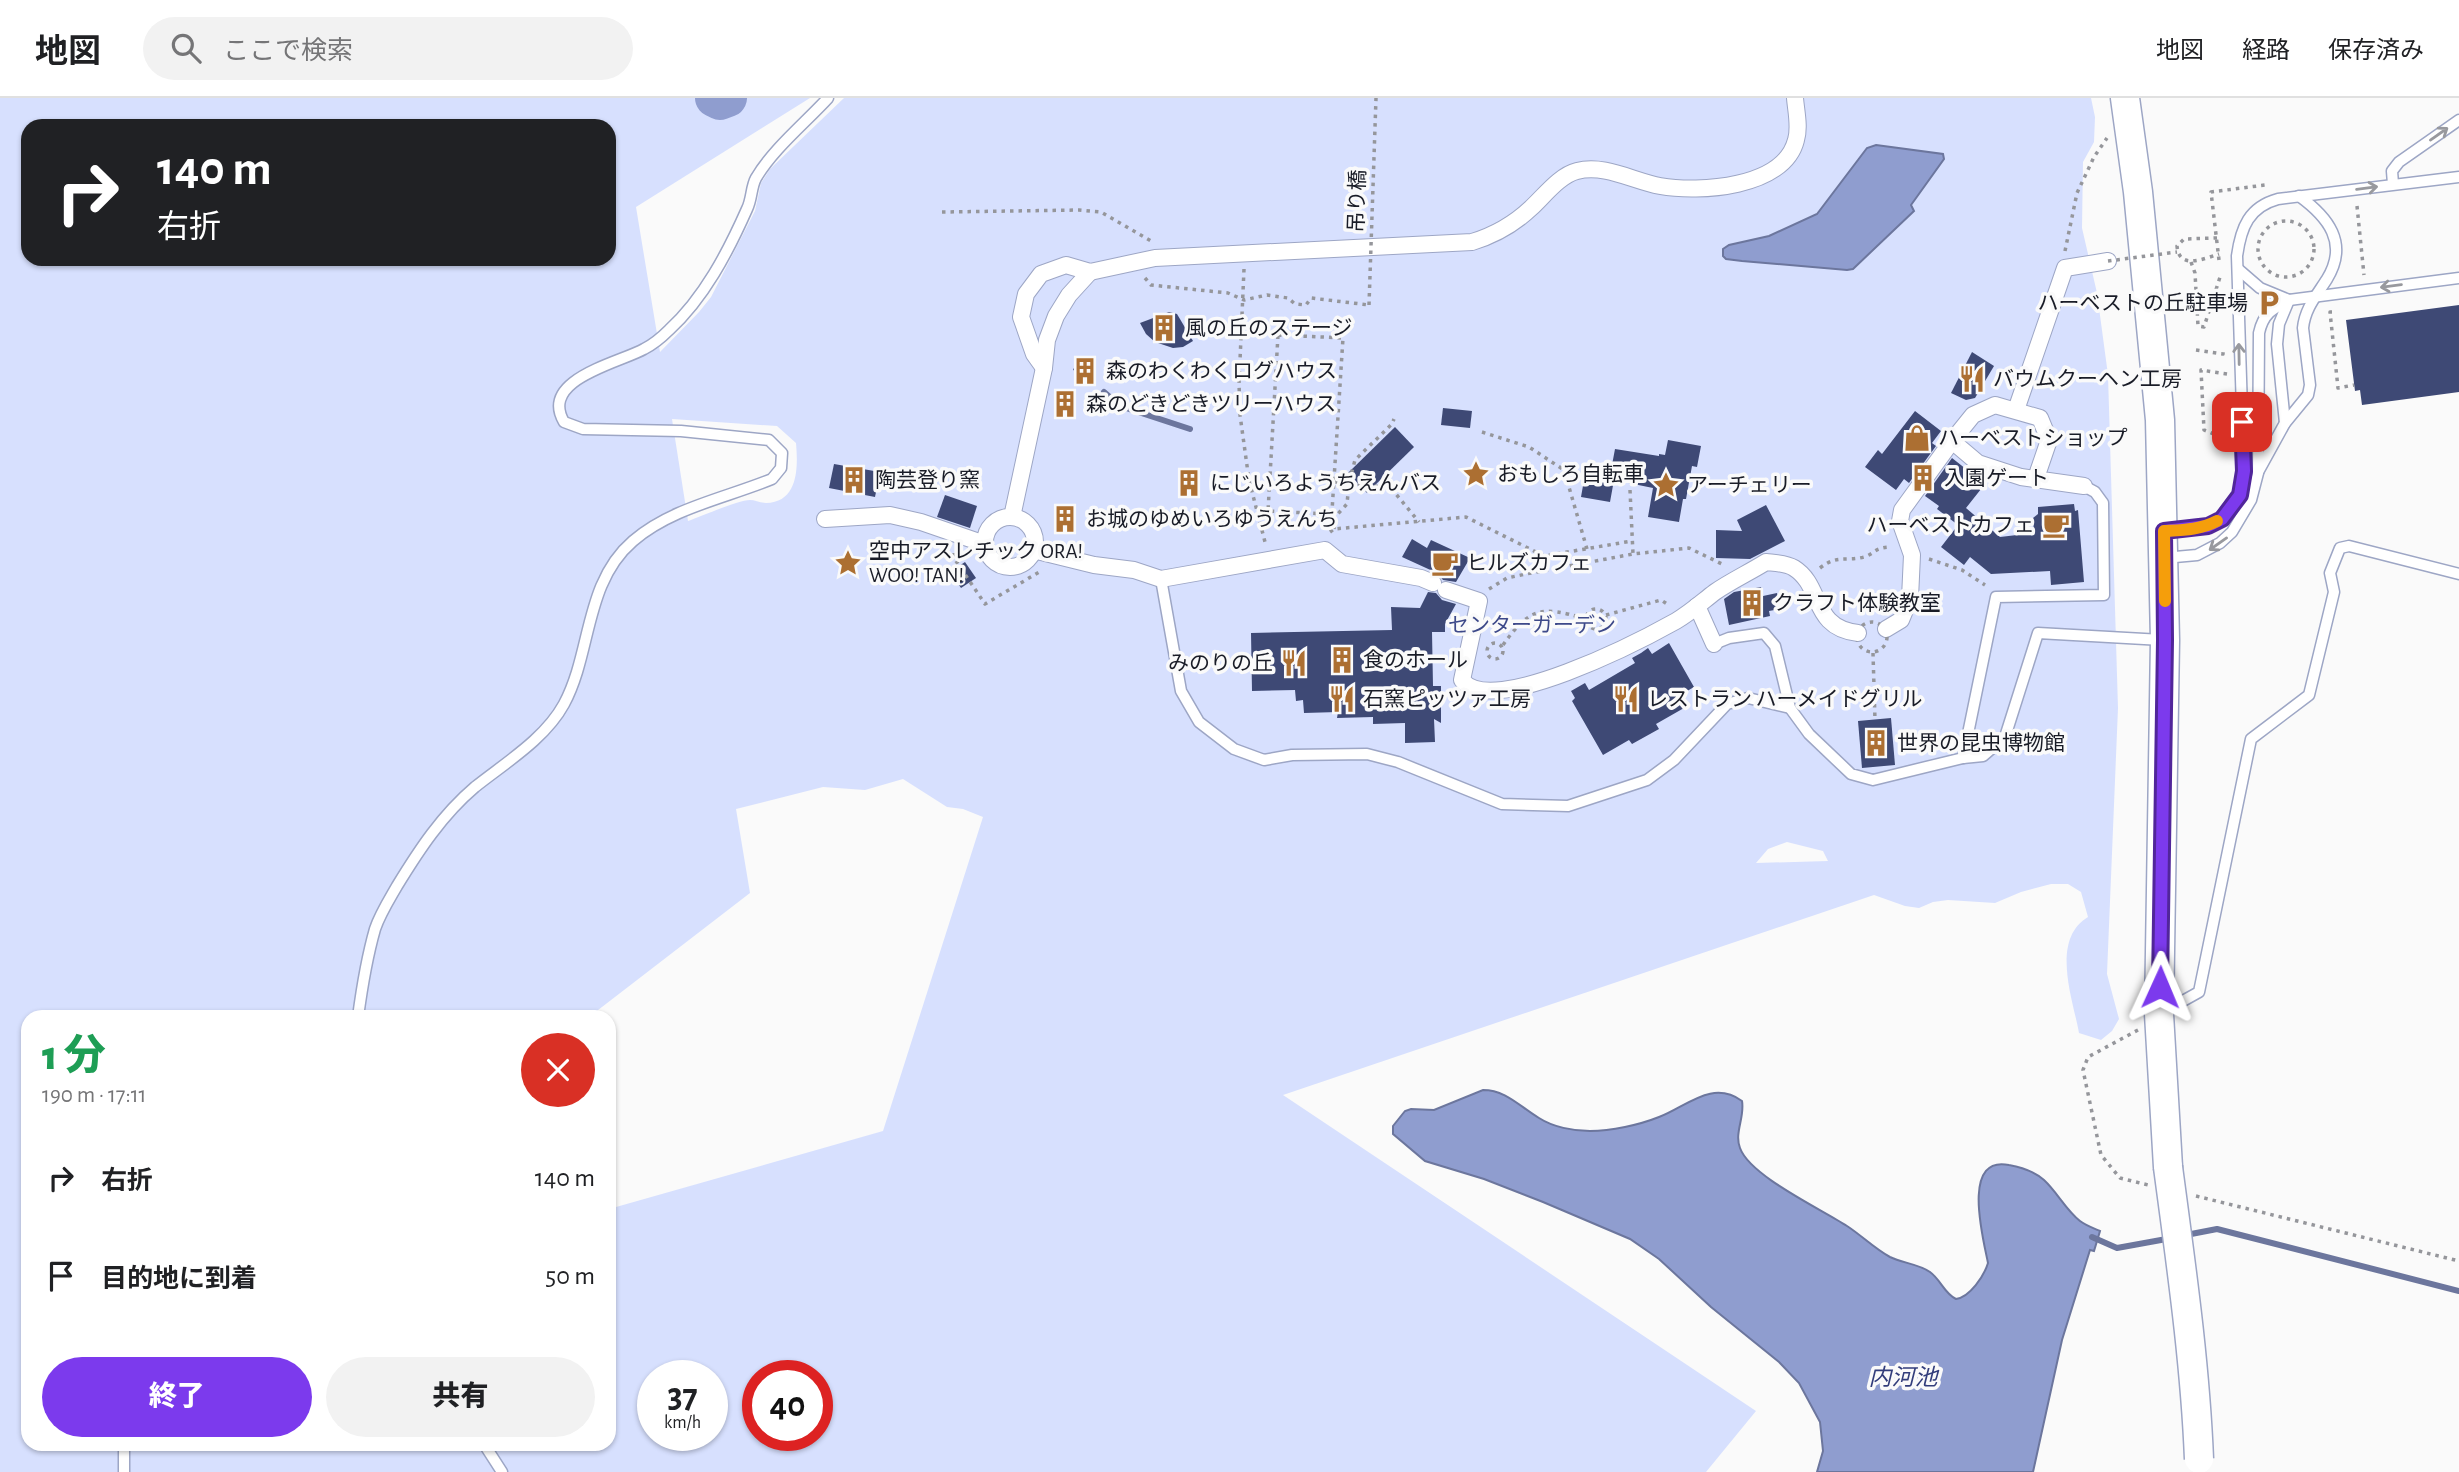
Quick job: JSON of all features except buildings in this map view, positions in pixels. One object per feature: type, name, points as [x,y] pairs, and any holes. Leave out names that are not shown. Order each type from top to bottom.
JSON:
[{"type":"street","points":[[1044,368],[1034,354],[1021,317],[1026,294],[1041,274],[1066,265],[1090,272],[1181,257],[1472,242],[1494,235],[1575,171],[1604,170],[1659,186],[1692,189],[1746,183],[1768,174],[1786,160],[1796,141],[1798,120],[1795,98]]},
{"type":"street","points":[[2125,98],[2151,315],[2160,420],[2165,640],[2159,1014],[2161,1177],[2193,1356],[2199,1466]]},
{"type":"street","points":[[2016,410],[2065,268],[2108,261]]},
{"type":"street","points":[[1012,517],[1044,368],[1047,340],[1056,316],[1069,295],[1090,272]]},
{"type":"street","points":[[1885,629],[1901,620],[1906,612],[1913,577],[1911,551],[1900,522],[1902,510],[1973,415],[1995,405],[2040,418],[2049,440],[2036,478]]},
{"type":"street","points":[[1952,441],[1978,463],[2021,477],[2084,486]]},
{"type":"street","points":[[825,519],[890,514],[985,544]]},
{"type":"street","points":[[1012,517],[1030,528],[1035,543],[1023,564],[1006,567],[991,559],[985,544],[986,535],[995,521],[1012,517]]},
{"type":"street","points":[[1033,550],[1094,565],[1134,570],[1161,579],[1325,550],[1342,564],[1421,578],[1479,601],[1462,680],[1466,684],[1491,692],[1515,690],[1560,675],[1677,620],[1717,591],[1766,562],[1795,568],[1831,623],[1849,632],[1858,633]]},
{"type":"street","points":[[1697,607],[1714,645]]},
{"type":"lane","points":[[359,1010],[376,927],[394,892],[417,854],[454,806],[534,739],[563,707],[578,667],[602,582],[623,551],[663,521],[772,479],[781,468],[782,453],[769,440],[681,431],[583,429],[564,422],[558,405],[565,391],[577,379],[644,349],[689,311],[708,284],[734,236],[749,206],[755,180],[773,155],[828,98]]},
{"type":"lane","points":[[2393,184],[2392,170],[2399,162],[2459,120]]},
{"type":"lane","points":[[2164,545],[2222,519],[2240,495],[2244,471],[2239,241],[2252,214],[2263,203],[2299,196],[2459,177]]},
{"type":"lane","points":[[2258,472],[2285,423],[2308,395],[2310,385],[2303,328],[2307,311],[2329,276],[2335,258],[2336,243],[2330,223],[2318,209],[2299,196]]},
{"type":"lane","points":[[2238,269],[2260,288],[2288,300]]},
{"type":"lane","points":[[2164,545],[2197,555],[2208,550],[2227,538],[2252,500],[2258,472],[2259,333],[2262,321],[2270,310],[2288,300],[2459,278]]},
{"type":"lane","points":[[2285,423],[2277,344],[2279,324],[2288,300]]},
{"type":"lane","points":[[1963,758],[1996,597],[2104,595],[2103,503],[2095,492],[2084,486]]},
{"type":"lane","points":[[2159,1014],[2199,992],[2251,739],[2309,695],[2334,592],[2330,573],[2340,548],[2349,545],[2459,574]]},
{"type":"lane","points":[[1161,579],[1181,691],[1199,722],[1234,749],[1264,760],[1292,755],[1367,754],[1398,762],[1502,804],[1568,806],[1647,780],[1674,760],[1727,704],[1748,698],[1790,708]]},
{"type":"lane","points":[[1714,645],[1729,638],[1764,633],[1775,646],[1790,708],[1809,734],[1851,774],[1873,780],[1963,758],[1983,756],[2005,737],[2038,633],[2165,640]]},
{"type":"lane","points":[[124,1451],[124,1472]]},
{"type":"lane","points":[[488,1451],[502,1472]]},
{"type":"path","name":"吊り橋","points":[[1244,300],[1267,295],[1288,298],[1295,304],[1306,305],[1311,298],[1369,305],[1376,98]]},
{"type":"path","points":[[2065,268],[2064,254],[2077,192],[2094,157],[2112,131]]},
{"type":"path","points":[[2221,287],[2211,192],[2275,184]]},
{"type":"path","points":[[2356,200],[2364,276]]},
{"type":"path","points":[[942,212],[1101,212],[1181,257]]},
{"type":"path","points":[[2287,221],[2302,226],[2308,232],[2313,240],[2313,258],[2303,272],[2286,278],[2269,271],[2263,264],[2259,247],[2261,238],[2272,226],[2287,221]]},
{"type":"path","points":[[2217,238],[2184,239],[2177,246],[2177,252],[2181,258],[2191,262],[2219,254]]},
{"type":"path","points":[[2108,261],[2177,252]]},
{"type":"path","points":[[1245,253],[1240,415],[1250,480],[1269,560]]},
{"type":"path","points":[[1139,262],[1151,285],[1228,293],[1244,300]]},
{"type":"path","points":[[2191,262],[2195,273],[2198,326],[2204,327],[2221,274]]},
{"type":"path","points":[[2341,311],[2330,312],[2339,388],[2354,385]]},
{"type":"path","points":[[1278,334],[1343,338],[1334,482],[1332,511],[1329,514],[1268,511],[1278,334]]},
{"type":"path","points":[[2196,350],[2223,354],[2222,341]]},
{"type":"path","points":[[2240,376],[2201,370],[2204,430],[2243,445]]},
{"type":"path","points":[[1334,529],[1335,517],[1347,504],[1355,460],[1394,419]]},
{"type":"path","points":[[1482,432],[1529,447],[1564,470],[1587,549]]},
{"type":"path","points":[[1334,482],[1391,488],[1419,522]]},
{"type":"path","points":[[1630,490],[1633,554]]},
{"type":"path","points":[[1325,550],[1326,535],[1334,529],[1466,517],[1544,556],[1632,541]]},
{"type":"path","points":[[956,534],[954,558],[985,604],[1064,558]]},
{"type":"path","points":[[1479,601],[1491,586],[1507,578],[1633,554],[1689,548],[1745,575]]},
{"type":"path","points":[[1805,580],[1832,559],[1865,557],[1878,548],[1911,551],[1946,563],[1987,586],[1996,597]]},
{"type":"path","points":[[1606,615],[1661,600],[1669,604],[1677,620]]},
{"type":"path","points":[[1594,609],[1601,610],[1606,615],[1605,624],[1596,629],[1590,627],[1586,619],[1588,612],[1594,609]]},
{"type":"path","points":[[1503,645],[1490,645],[1487,652],[1489,656],[1500,656],[1503,645],[1522,619],[1533,613],[1554,611],[1586,619]]},
{"type":"path","points":[[1873,653],[1875,720]]},
{"type":"path","points":[[2159,1014],[2144,1026],[2088,1057],[2083,1070],[2102,1155],[2120,1178],[2161,1177]]},
{"type":"path","points":[[2192,1194],[2459,1261]]},
{"type":"green space","name":"センターガーデン","points":[[0,98],[810,98],[636,207],[660,352],[711,297],[755,211],[761,183],[770,169],[844,98],[2091,98],[2095,117],[2094,142],[2083,162],[2082,228],[2097,293],[2108,375],[2118,708],[2107,974],[2119,1019],[2112,1031],[2101,1040],[2079,1033],[2069,987],[2067,955],[2076,927],[2088,917],[2081,892],[2068,884],[2051,884],[1995,903],[1948,900],[1919,908],[1874,895],[1283,1095],[1756,1411],[1706,1472],[0,1472]],"holes":[[[672,419],[777,426],[796,443],[796,472],[791,490],[777,501],[745,501],[688,521]],[[1787,842],[1823,851],[1828,861],[1756,863],[1768,849]]]},
{"type":"water","points":[[1876,145],[1943,154],[1944,159],[1911,205],[1914,211],[1853,269],[1742,261],[1726,259],[1723,256],[1723,249],[1729,245],[1769,236],[1817,214],[1867,148]]},
{"type":"water","name":"内河池","points":[[1483,1090],[1506,1096],[1550,1124],[1590,1131],[1643,1123],[1710,1094],[1731,1095],[1742,1101],[1738,1137],[1740,1148],[1757,1170],[1847,1226],[1884,1254],[1930,1272],[1956,1299],[1976,1285],[1988,1263],[1979,1201],[1980,1185],[1985,1173],[1994,1165],[2009,1165],[2040,1177],[2075,1217],[2100,1231],[2094,1251],[2090,1250],[2062,1340],[2033,1472],[1817,1472],[1823,1451],[1820,1422],[1799,1383],[1779,1362],[1711,1307],[1659,1259],[1630,1239],[1543,1202],[1484,1179],[1425,1161],[1393,1134],[1393,1126],[1405,1111],[1434,1110]]},
{"type":"waterway","points":[[714,98],[720,101],[728,98]]},
{"type":"waterway","points":[[1104,392],[1120,406],[1190,429]]},
{"type":"waterway","points":[[2186,1235],[2217,1229],[2459,1291]]},
{"type":"waterway","points":[[2092,1237],[2117,1248],[2172,1238]]},
{"type":"slow traffic","points":[[2165,601],[2164,531],[2192,530],[2217,521]]},
{"type":"place","name":"ハーベストの丘駐車場","points":[[2269,303]]},
{"type":"place","name":"風の丘のステージ","points":[[1164,328]]},
{"type":"place","name":"森のわくわくログハウス","points":[[1085,371]]},
{"type":"place","name":"バウムクーヘン工房","points":[[1972,379]]},
{"type":"place","name":"森のどきどきツリーハウス","points":[[1065,404]]},
{"type":"place","name":"ハーベストショップ","points":[[1917,438]]},
{"type":"place","name":"おもしろ自転車","points":[[1476,474]]},
{"type":"place","name":"入園ゲート","points":[[1923,478]]},
{"type":"place","name":"陶芸登り窯","points":[[854,480]]},
{"type":"place","name":"にじいろようちえんバス","points":[[1189,483]]},
{"type":"place","name":"アーチェリー","points":[[1666,485]]},
{"type":"place","name":"お城のゆめいろゆうえんち","points":[[1065,519]]},
{"type":"place","name":"ハーベストカフェ","points":[[2056,525]]},
{"type":"place","name":"空中アスレチック ORA! WOO! TAN!","points":[[848,563]]},
{"type":"place","name":"ヒルズカフェ","points":[[1445,563]]},
{"type":"place","name":"クラフト体験教室","points":[[1752,603]]},
{"type":"place","name":"食のホール","points":[[1342,660]]},
{"type":"place","name":"みのりの丘","points":[[1294,663]]},
{"type":"place","name":"石窯ピッツァ工房","points":[[1342,699]]},
{"type":"place","name":"レストラン ハーメイドグリル","points":[[1626,699]]},
{"type":"place","name":"世界の昆虫博物館","points":[[1876,743]]},
{"type":"route","points":[[2160,987],[2164,531],[2192,530],[2208,526],[2222,519],[2240,495],[2244,471],[2242,422]]}]
